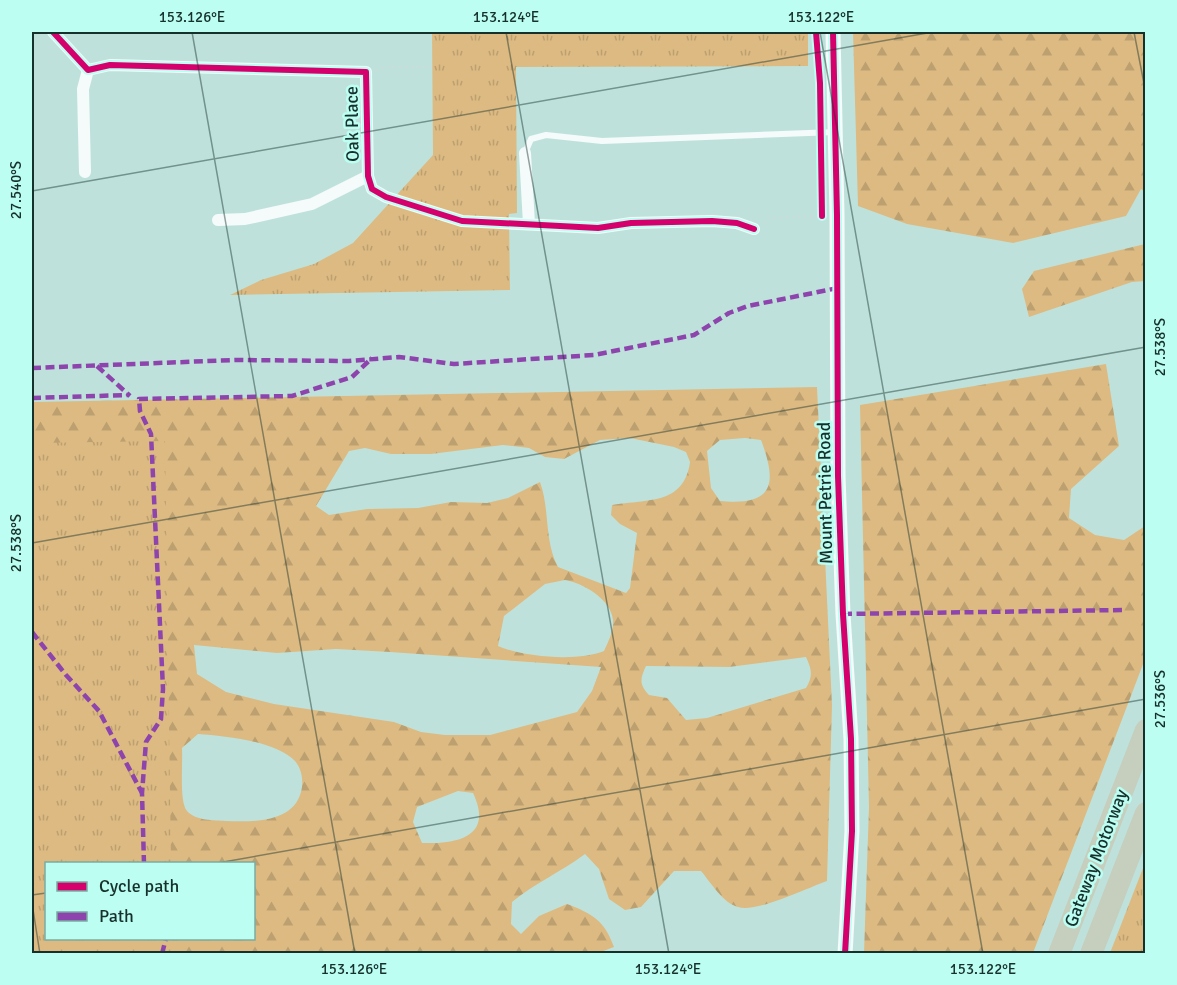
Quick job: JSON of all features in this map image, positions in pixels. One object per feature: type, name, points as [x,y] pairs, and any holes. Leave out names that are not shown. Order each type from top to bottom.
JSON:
[{"type":"highway","name":"Gateway Motorway","points":[[1059,954],[1146,730]]},
{"type":"highway","name":"Gateway Motorway","points":[[1091,954],[1146,813]]},
{"type":"street","points":[[53,32],[88,70],[83,89],[85,172]]},
{"type":"street","name":"Mount Petrie Road","points":[[833,32],[835,132],[830,215],[843,614],[852,762],[852,831],[845,954]]},
{"type":"street","name":"Oak Place","points":[[88,70],[110,65],[132,65],[366,72],[368,176],[372,189],[386,197],[431,212],[479,223],[598,228],[631,223],[712,221],[737,223],[754,229]]},
{"type":"street","points":[[525,153],[529,224]]},
{"type":"street","points":[[218,220],[245,219],[312,204],[368,176]]},
{"type":"lane","points":[[525,153],[531,139],[546,135],[602,141],[835,132]]},
{"type":"path","points":[[366,72],[386,67],[433,67]]},
{"type":"path","points":[[822,204],[830,215]]},
{"type":"path","points":[[754,229],[771,218],[830,215]]},
{"type":"green space","points":[[432,32],[808,32],[808,66],[516,67],[517,213],[509,214],[510,290],[230,295],[261,280],[314,264],[353,243],[433,155]]},
{"type":"green space","points":[[853,32],[1145,32],[1145,192],[1141,189],[1126,216],[1013,243],[907,224],[858,206]]},
{"type":"green space","points":[[1145,244],[1145,281],[1132,282],[1029,317],[1022,289],[1034,271]]},
{"type":"green space","points":[[1106,364],[1119,446],[1071,489],[1069,518],[1095,535],[1124,540],[1145,526],[1145,659],[1033,953],[864,953],[869,807],[860,405]]},
{"type":"green space","points":[[817,387],[832,705],[827,881],[782,899],[746,908],[738,907],[727,901],[701,871],[674,871],[641,907],[625,910],[609,899],[599,869],[585,854],[512,902],[511,924],[521,934],[539,916],[567,904],[591,915],[602,924],[614,947],[598,953],[32,953],[32,402]],"holes":[[[630,438],[674,447],[686,452],[690,462],[686,476],[672,493],[651,500],[612,505],[611,515],[620,524],[637,533],[630,588],[626,593],[558,567],[551,547],[540,482],[508,498],[487,503],[451,502],[418,508],[367,509],[329,515],[316,506],[349,451],[365,448],[391,454],[431,454],[503,445],[529,448],[545,457],[564,459],[600,440]],[[745,438],[761,440],[769,469],[767,489],[761,496],[738,502],[720,501],[711,488],[707,451],[720,440]],[[565,580],[588,588],[602,599],[611,612],[613,620],[604,651],[580,656],[551,657],[522,653],[498,646],[504,616],[545,584]],[[194,645],[277,653],[336,649],[601,667],[592,691],[577,712],[490,735],[445,735],[421,732],[394,722],[274,704],[226,692],[197,674]],[[806,657],[811,673],[806,688],[707,718],[686,720],[667,698],[649,695],[642,684],[646,666],[729,667]],[[198,734],[250,741],[276,749],[295,761],[299,767],[302,787],[298,799],[292,808],[273,818],[226,821],[195,817],[187,811],[183,799],[182,748]],[[458,791],[473,793],[479,820],[468,835],[459,839],[448,842],[422,843],[413,822],[417,807]]]},
{"type":"green space","points":[[165,441],[171,862],[45,862],[45,940],[172,940],[172,953],[32,953],[32,443]]},
{"type":"green space","points":[[1145,863],[1145,953],[1110,953]]},
{"type":"marked path","points":[[32,368],[235,360],[349,361],[399,357],[454,364],[594,355],[694,335],[729,313],[748,306],[838,288]]},
{"type":"marked path","points":[[144,862],[142,793],[146,742],[161,719],[163,689],[151,434],[140,411],[139,399],[292,396],[352,377],[372,358]]},
{"type":"marked path","points":[[97,366],[130,396]]},
{"type":"marked path","points":[[32,398],[128,395]]},
{"type":"marked path","points":[[843,614],[1122,610]]},
{"type":"marked path","points":[[32,632],[66,675],[99,711],[142,793]]},
{"type":"marked path","points":[[162,954],[166,940]]},
{"type":"cycle path","points":[[53,32],[88,70],[110,65],[366,72],[368,176],[372,189],[386,197],[462,221],[598,228],[631,223],[712,221],[737,223],[754,229]]},
{"type":"cycle path","points":[[816,32],[820,83],[822,216]]},
{"type":"cycle path","points":[[833,32],[837,215],[838,476],[843,614],[851,739],[852,831],[845,954]]}]
